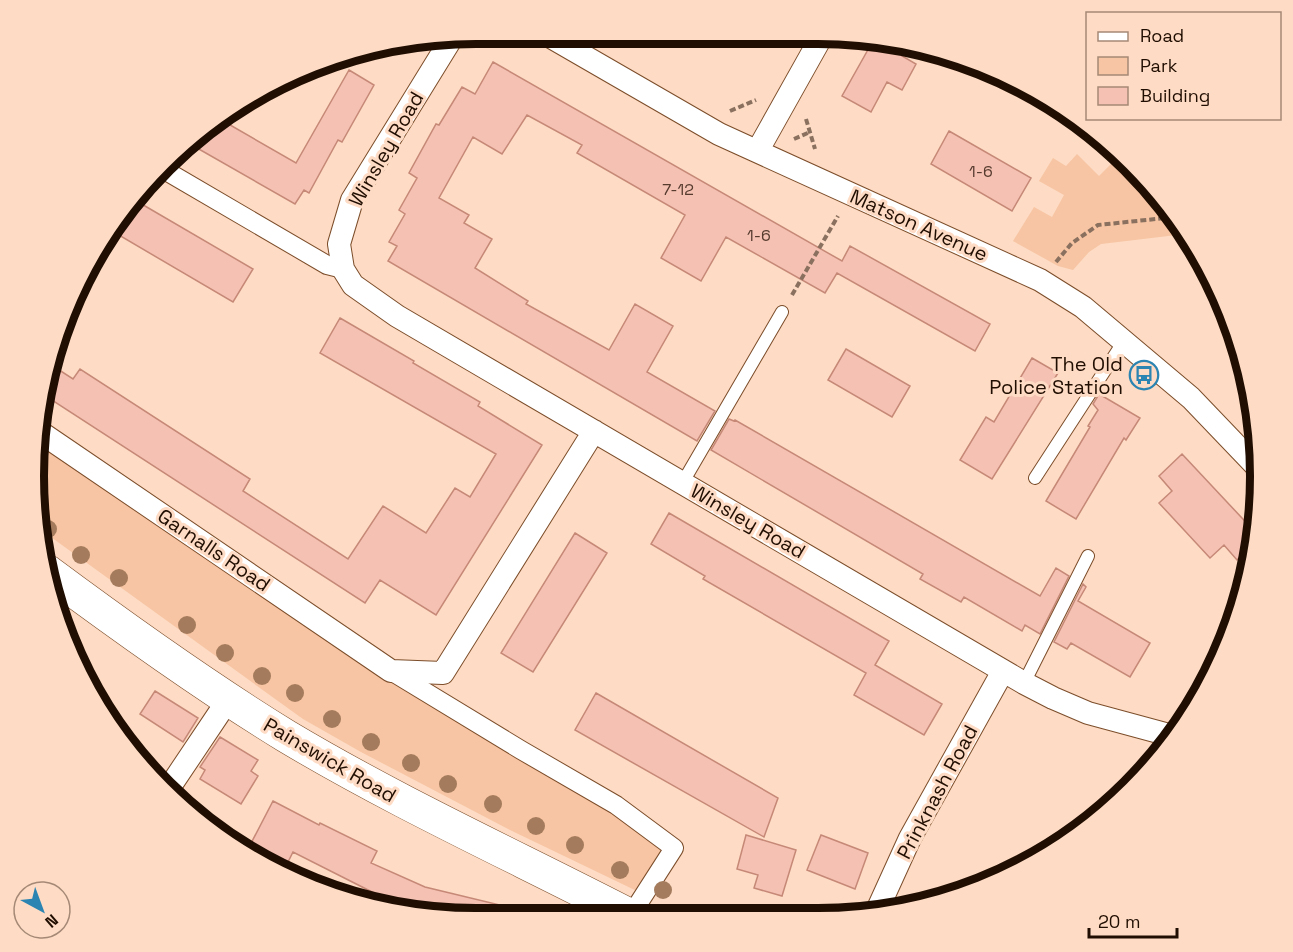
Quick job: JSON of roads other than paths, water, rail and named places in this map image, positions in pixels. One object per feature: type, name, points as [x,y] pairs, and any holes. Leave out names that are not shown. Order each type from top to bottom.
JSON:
[{"type":"main road","name":"Painswick Road","points":[[56,578],[138,639],[228,700],[288,737],[411,806],[616,908]]},
{"type":"street","name":"Winsley Road","points":[[448,44],[352,200],[339,244],[343,268],[353,285],[397,316],[1024,683],[1088,713],[1164,734]]},
{"type":"street","name":"Matson Avenue","points":[[563,44],[719,134],[1040,280],[1083,307],[1191,398],[1249,459]]},
{"type":"street","points":[[758,150],[818,44]]},
{"type":"street","points":[[168,172],[327,265],[343,268]]},
{"type":"street","points":[[391,671],[443,673],[594,431]]},
{"type":"street","name":"Garnalls Road","points":[[45,436],[391,671],[616,805],[674,848],[637,908]]},
{"type":"street","name":"Prinknash Road","points":[[882,903],[910,838],[1003,671]]},
{"type":"street","points":[[172,784],[228,700]]},
{"type":"lane","points":[[682,482],[782,312]]},
{"type":"lane","points":[[1035,478],[1124,342]]},
{"type":"lane","points":[[1024,683],[1088,556]]},
{"type":"place","name":"The Old Police Station","points":[[1144,375]]}]
